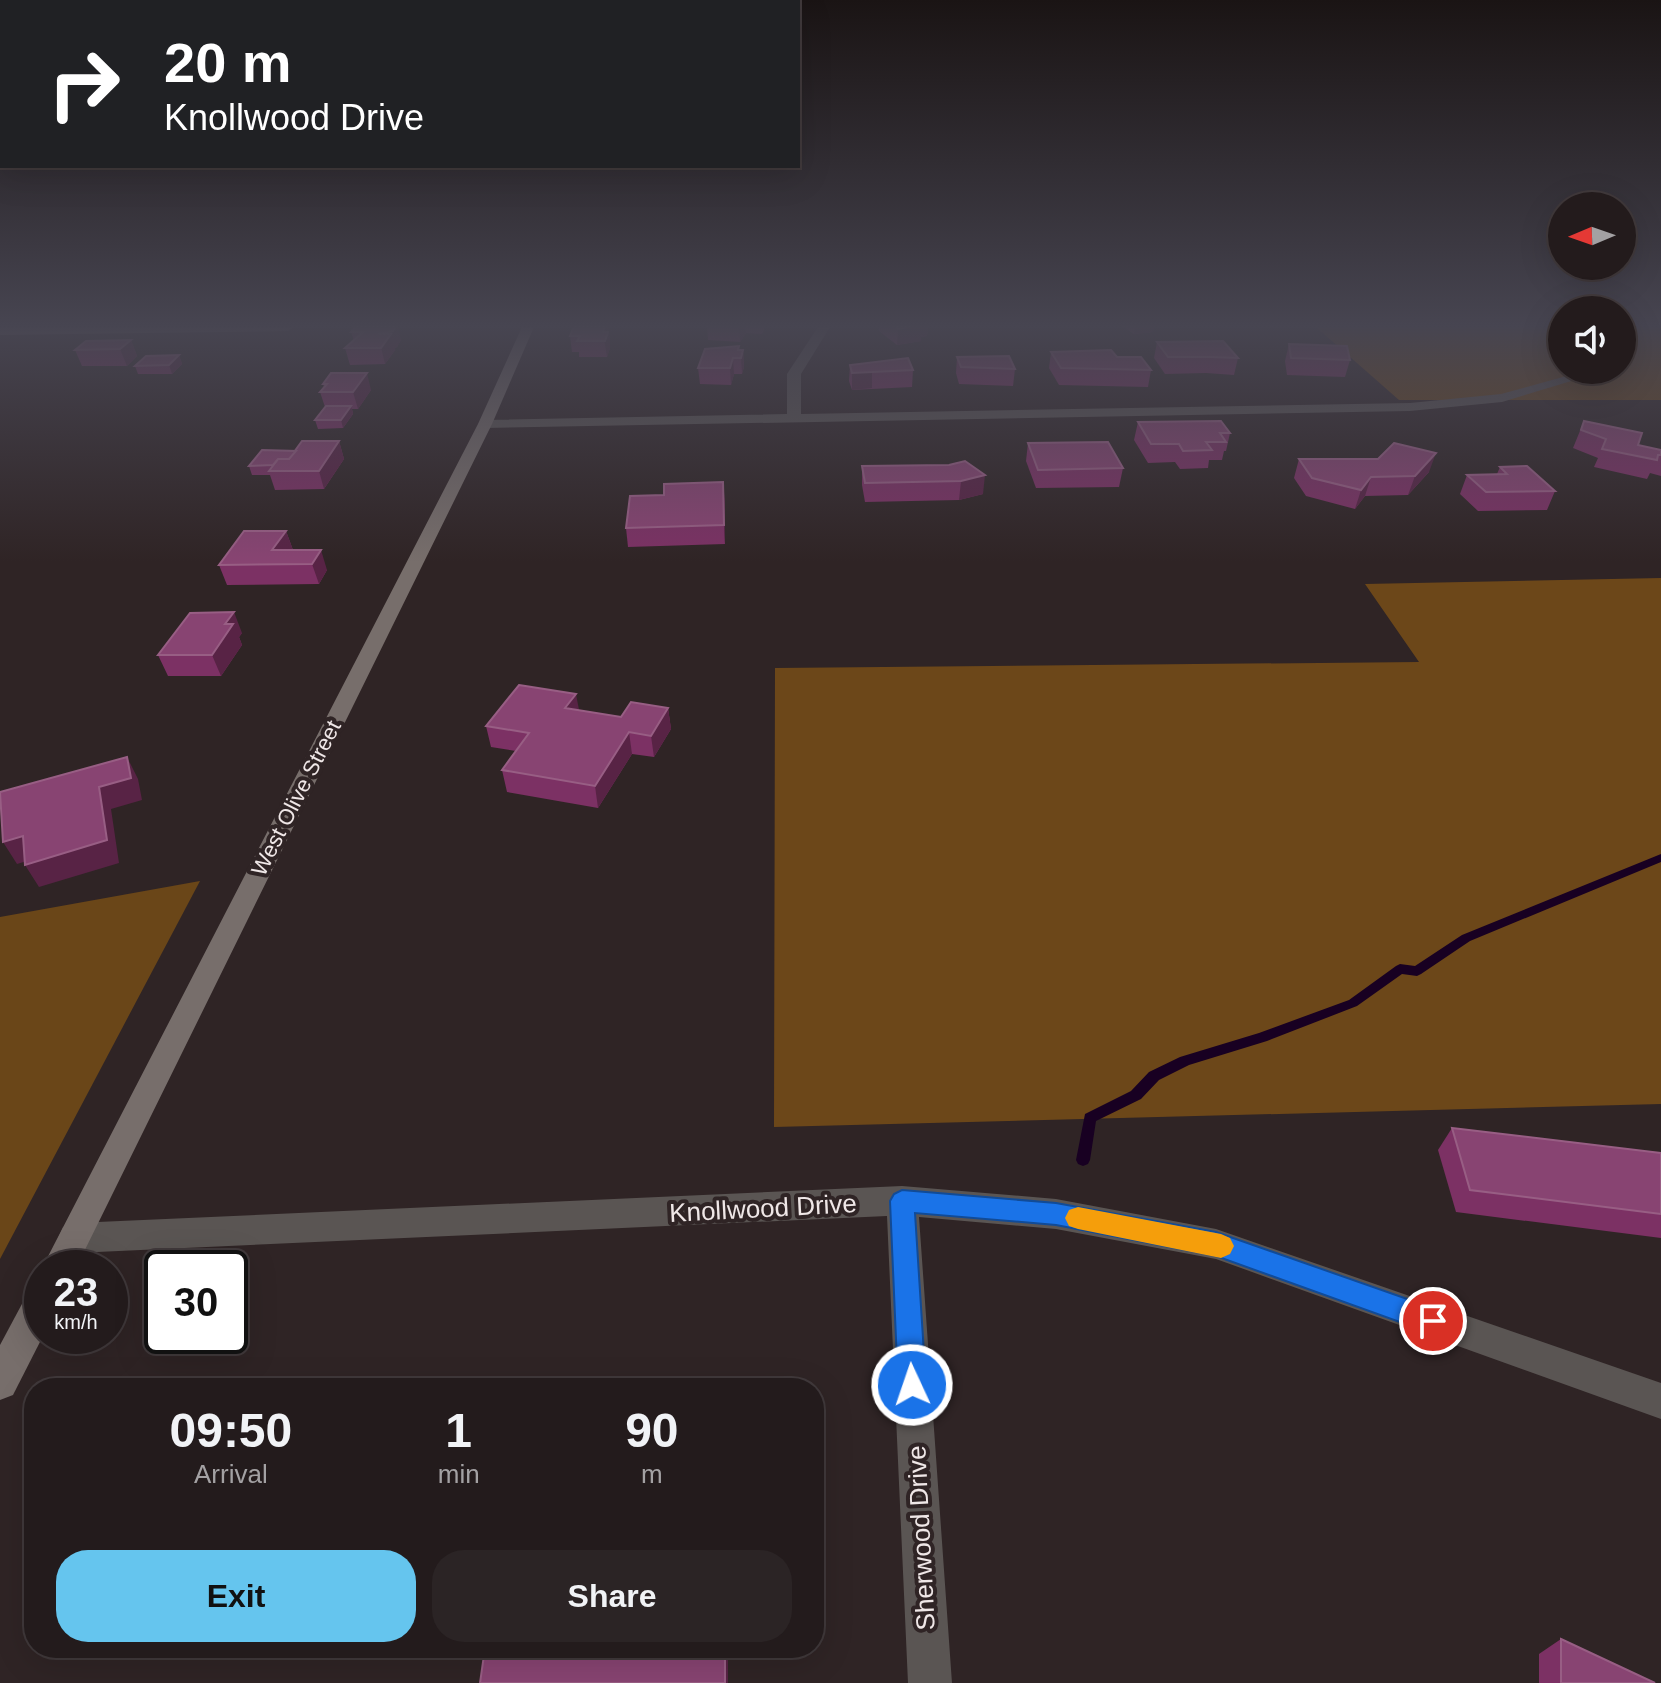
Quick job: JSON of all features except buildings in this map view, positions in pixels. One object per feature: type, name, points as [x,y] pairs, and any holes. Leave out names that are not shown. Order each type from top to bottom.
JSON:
[{"type":"street","name":"West Olive Street","points":[[69,1250],[493,406]]},
{"type":"street","points":[[794,406],[794,417]]},
{"type":"street","points":[[485,424],[1407,406]]},
{"type":"street","name":"Knollwood Drive","points":[[75,1238],[902,1201],[1056,1214],[1216,1244],[1661,1401]]},
{"type":"street","name":"Sherwood Drive","points":[[902,1201],[930,1683]]},
{"type":"street","points":[[0,1382],[24,1336]]},
{"type":"shaded area","points":[[1661,578],[1661,1104],[774,1127],[775,668],[1419,662],[1365,584]]},
{"type":"shaded area","points":[[200,881],[0,1259],[0,917]]},
{"type":"waterway","points":[[1083,1160],[1090,1118],[1136,1095],[1154,1076],[1185,1061],[1262,1037],[1353,1003],[1400,969],[1417,971],[1466,938],[1661,858]]},
{"type":"slow traffic","points":[[1078,1218],[1221,1246]]},
{"type":"route","points":[[912,1385],[902,1201],[1056,1214],[1216,1244],[1433,1321]]}]
